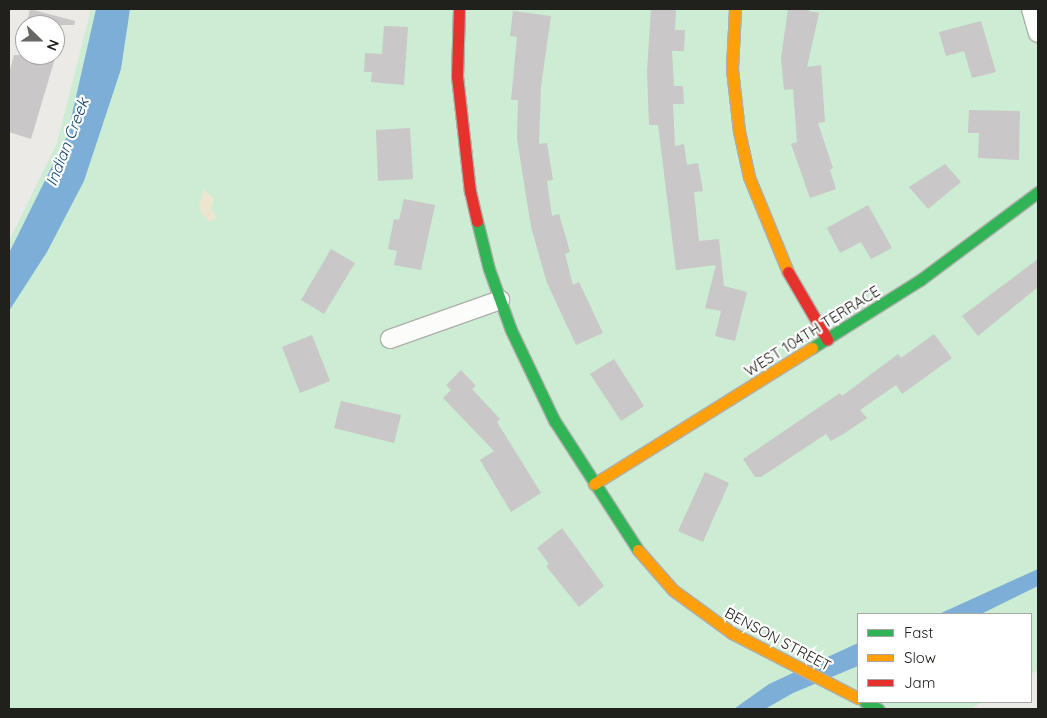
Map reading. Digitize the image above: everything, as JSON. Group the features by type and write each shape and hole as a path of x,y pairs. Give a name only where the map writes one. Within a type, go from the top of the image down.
{"street":[{"name":"BENSON STREET","path":"459,9 457,76 468,174 489,269 526,365 554,420 594,484 649,565 673,590 732,633 857,697"},
{"path":"735,9 732,70 739,131 749,177 764,220 789,275 828,339"},
{"path":"1031,9 1038,33"},
{"name":"WEST 104TH TERRACE","path":"594,484 828,339 928,274 1038,192"},
{"path":"390,339 500,300"},
{"path":"867,703 878,709"}],"green space":[{"path":"91,9 1038,9 1038,670 1032,673 1032,613 857,613 857,703 981,703 970,709 9,709 9,241 57,143"}],"sand":[{"path":"204,189 214,199 211,209 217,218 210,222 202,215 199,205"}],"water":[{"name":"Indian Creek","path":"96,9 130,9 121,69 84,181 47,252 9,311 9,253 67,136"},
{"path":"1038,569 1038,586 983,613 941,613"},
{"path":"857,643 857,666 793,693 765,709 734,709 769,684"}],"building":[{"path":"30,9 52,15 28,15"},
{"path":"651,9 676,9 675,30 685,30 684,51 672,51 674,86 683,86 684,104 673,104 675,146 684,144 687,165 698,163 703,191 694,192 699,241 719,239 724,286 747,292 735,341 715,336 721,311 705,308 716,265 676,270 658,125 649,125 647,71"},
{"path":"788,9 809,9 809,11 819,13 807,67 821,65 825,122 818,123 833,168 830,170 836,189 810,198 791,144 797,142 793,89 784,90 781,58"},
{"path":"513,11 551,16 541,86 539,144 547,143 553,180 547,181 552,216 559,214 570,252 565,254 573,285 579,282 603,333 576,345 547,283 531,227 517,139 518,100 511,100 517,37 510,36"},
{"path":"65,18 75,21 74,25 65,25"},
{"path":"981,21 996,72 972,78 964,51 946,56 939,32"},
{"path":"384,26 408,27 404,85 371,82 372,72 364,72 365,53 382,54"},
{"path":"14,55 15,65 53,65 31,139 9,132 9,74"},
{"path":"969,110 1020,111 1019,160 978,158 979,133 968,133"},
{"path":"410,128 413,179 378,181 376,130"},
{"path":"945,164 961,182 928,209 909,187"},
{"path":"404,199 435,205 421,270 394,265 397,251 388,249 394,219 399,220"},
{"path":"868,205 892,248 871,259 861,242 840,253 827,228"},
{"path":"331,249 355,263 324,314 301,300"},
{"path":"1038,259 1038,287 978,336 962,316"},
{"path":"934,334 952,358 902,394 896,385 860,410 867,418 845,433 831,441 826,434 761,477 755,477 743,459 840,393 842,396 898,354 901,358"},
{"path":"312,335 330,381 300,393 282,347"},
{"path":"614,359 644,406 621,421 590,374"},
{"path":"461,370 476,386 472,389 500,419 497,422 541,493 511,512 480,460 494,451 443,398 451,390 446,385"},
{"path":"341,401 401,415 394,443 334,428"},
{"path":"705,472 729,483 703,542 678,531"},
{"path":"562,528 604,586 579,607 546,566 549,564 537,548"}],"traffic: fast":[{"path":"812,348 920,280 1038,192"},
{"path":"477,221 489,269 511,330 554,420 638,550"},
{"path":"867,703 878,709"}],"traffic: slow":[{"path":"735,9 732,69 739,131 749,177 788,272"},
{"path":"594,484 812,348"},
{"path":"638,550 673,590 732,633 857,697"}],"traffic: jam":[{"path":"459,9 457,76 470,191 477,221"},
{"path":"788,272 827,339"}]}
